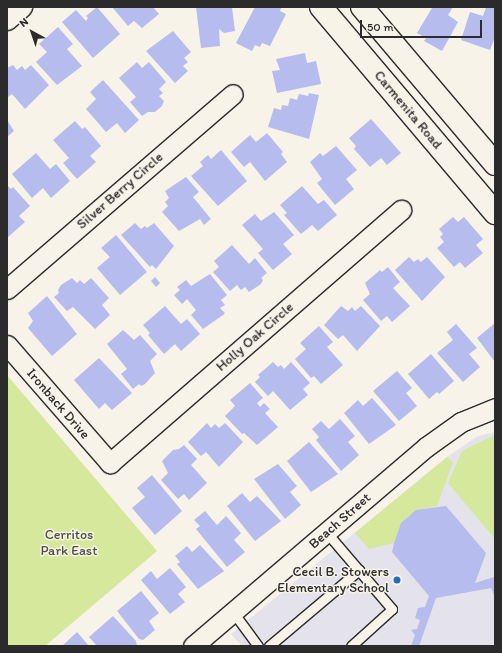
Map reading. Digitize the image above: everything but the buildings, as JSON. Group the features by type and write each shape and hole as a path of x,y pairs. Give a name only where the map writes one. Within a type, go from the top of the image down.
{"main road":[{"name":"Carmenita Road","path":"321,7 495,213"},
{"path":"362,7 495,164"}],"street":[{"path":"7,20 22,7"},
{"name":"Silver Berry Circle","path":"7,289 233,94"},
{"name":"Holly Oak Circle","path":"110,463 401,210"},
{"name":"Ironback Drive","path":"7,345 110,463"},
{"name":"Beach Street","path":"193,646 426,447 461,422 495,408"}],"lane":[{"path":"327,532 392,609 351,646"},
{"path":"270,646 359,570"},
{"path":"233,612 258,646"}],"shaded area":[{"name":"Cecil B. Stowers Elementary School","path":"495,432 495,646 242,646 231,634 447,457 478,436"}],"green space":[{"name":"Cerritos Park East","path":"7,375 157,551 45,646 7,646"},
{"path":"495,435 495,539 448,483 462,451"},
{"path":"447,457 453,462 437,506 416,510 401,523 394,543 369,549 355,533"}],"place":[{"name":"Cecil B. Stowers Elementary School","path":"397,580"}]}
